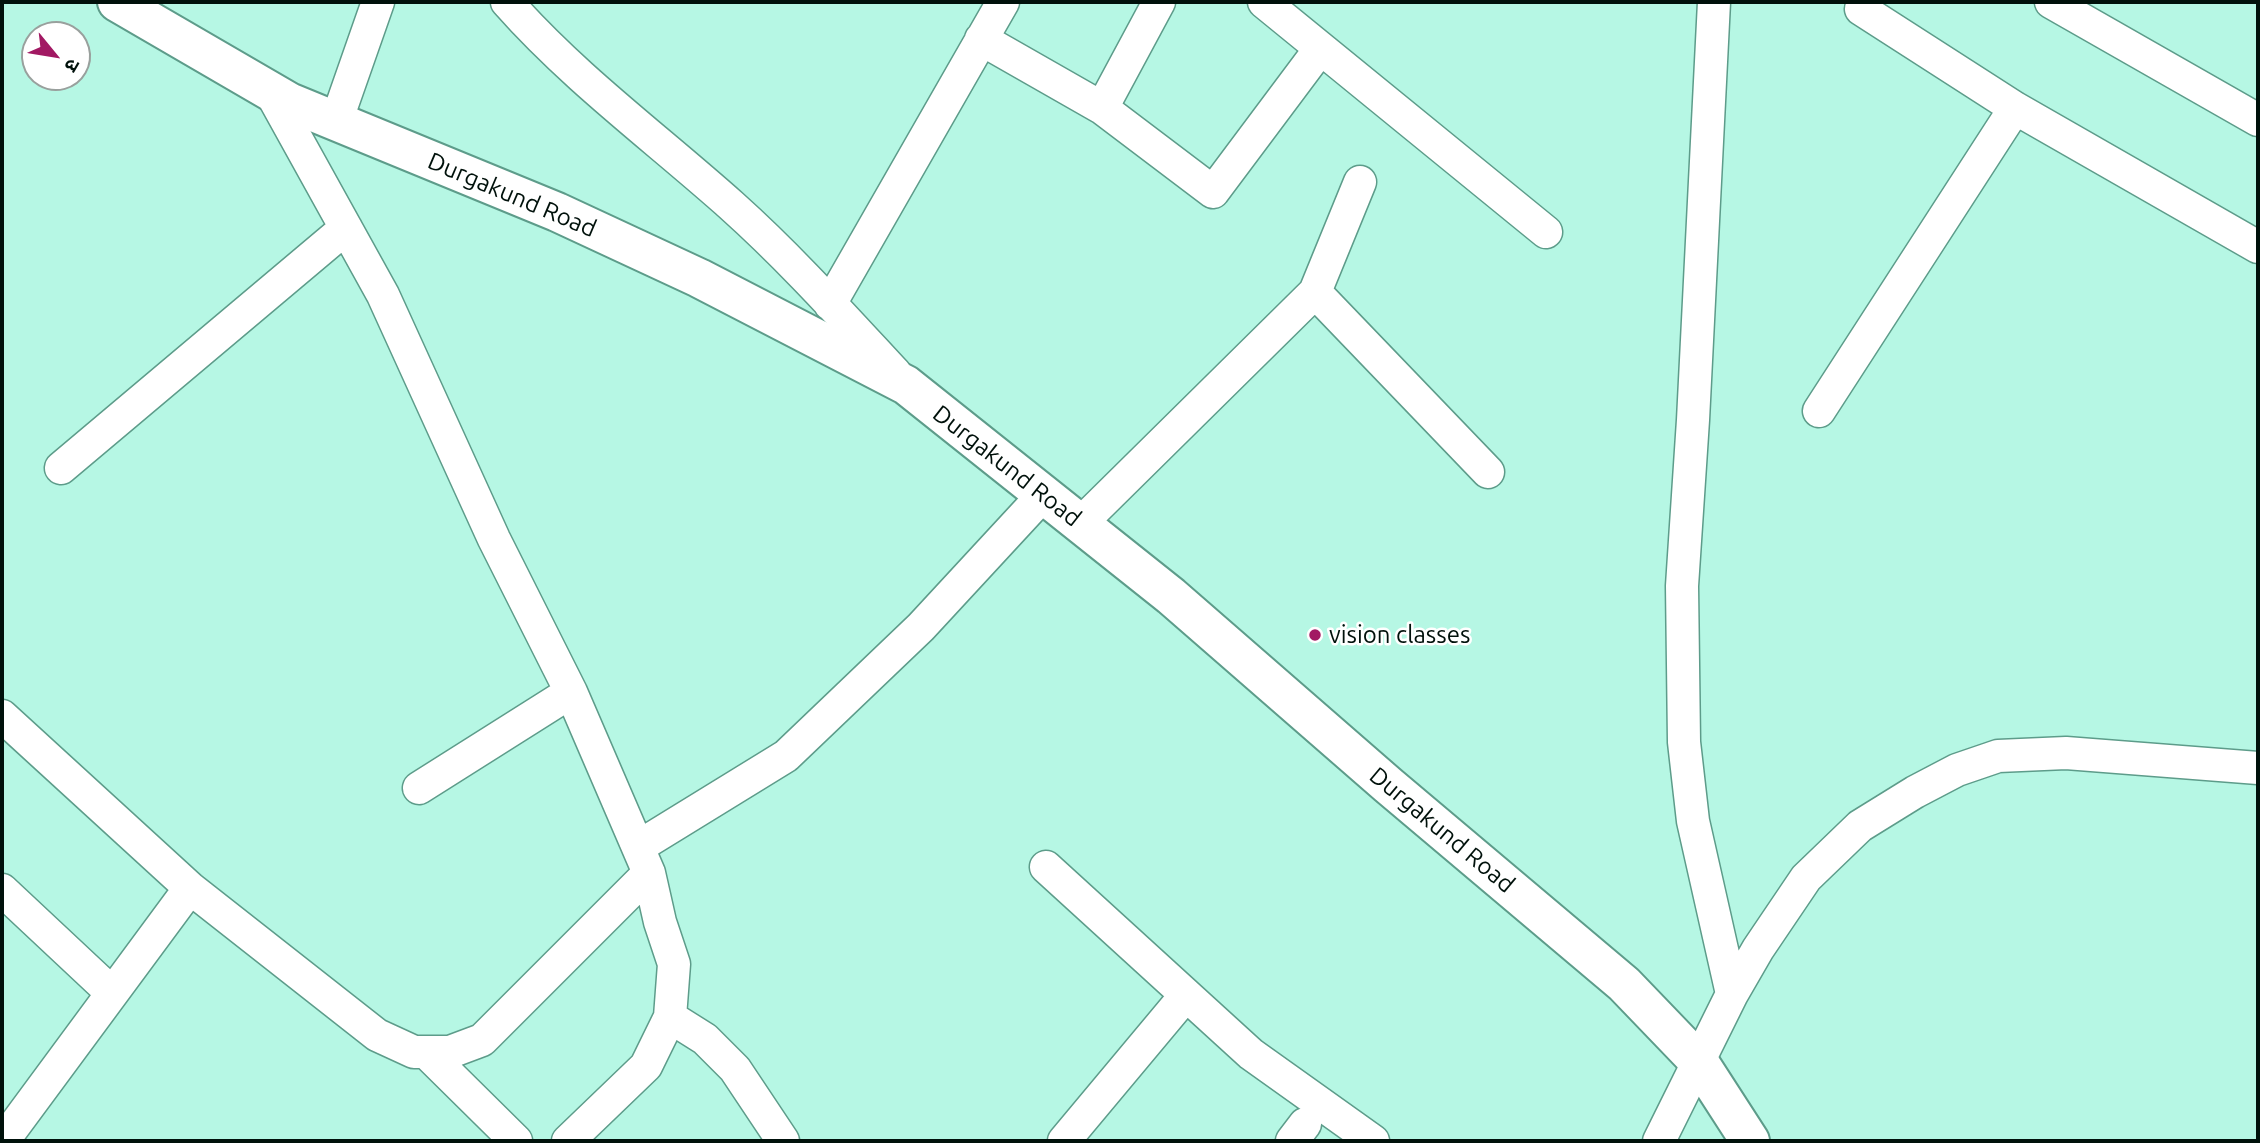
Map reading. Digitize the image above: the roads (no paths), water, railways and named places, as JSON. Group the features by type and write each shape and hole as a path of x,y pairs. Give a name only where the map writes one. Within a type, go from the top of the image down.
{"main road":[{"name":"Durgakund Road","path":"117,2 289,102 569,218 699,278 906,385 1171,596 1624,984 1699,1062 1750,1141"}],"street":[{"path":"336,122 377,2"},
{"path":"507,2 540,39 734,208 906,385"},
{"path":"830,304 1003,2"},
{"path":"1102,108 1159,2"},
{"path":"1264,2 1546,232"},
{"path":"1714,2 1682,586 1684,742 1693,821 1731,994"},
{"path":"1865,2 1861,9 2015,108 2258,247"},
{"path":"2050,2 2258,120"},
{"path":"981,39 1102,108 1213,191 1320,48"},
{"path":"270,91 383,295 494,539 570,692 644,860 674,964 670,1017 646,1066 568,1141"},
{"path":"1819,411 2015,108"},
{"path":"1080,524 1315,292 1360,182"},
{"path":"61,468 346,228"},
{"path":"1315,292 1488,472"},
{"path":"2,716 190,888 377,1035 414,1052 450,1052 482,1040 644,860 786,756 921,628 1044,494"},
{"path":"419,788 570,692"},
{"path":"1659,1141 1731,994 1758,949 1807,878 1860,826 1957,770 1998,756 2066,752 2258,768"},
{"path":"1046,867 1251,1054 1373,1141"},
{"path":"6,1137 190,888"},
{"path":"2,890 112,993"},
{"path":"1064,1141 1186,995"},
{"path":"670,1017 705,1039 735,1069 783,1141"},
{"path":"426,1052 516,1141"}],"place":[{"name":"vision classes","path":"1315,635"}]}
